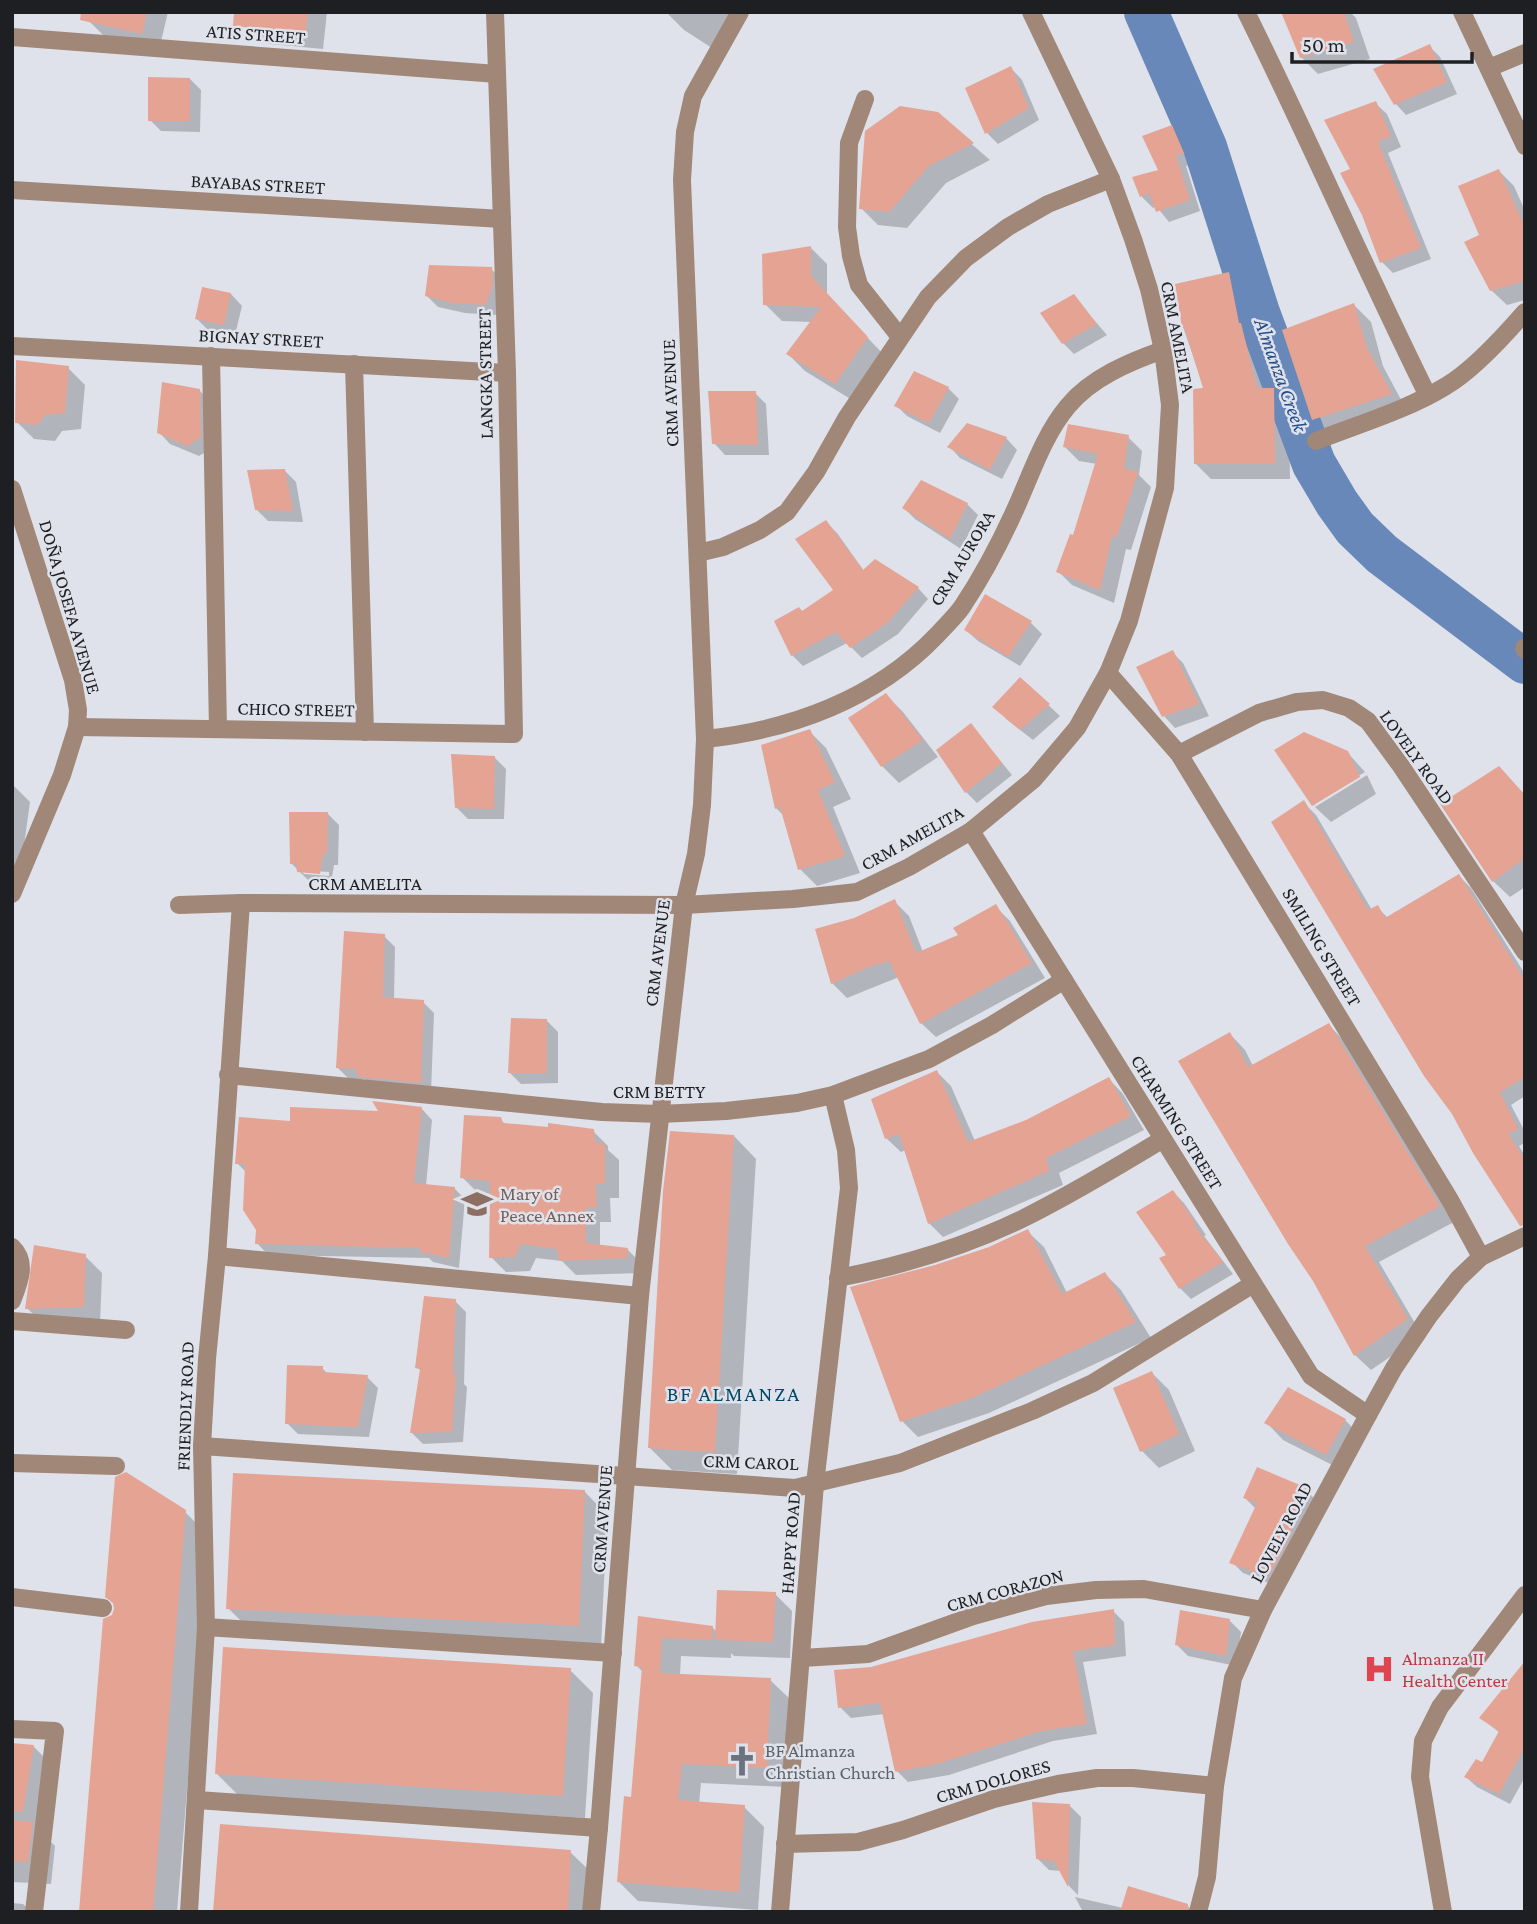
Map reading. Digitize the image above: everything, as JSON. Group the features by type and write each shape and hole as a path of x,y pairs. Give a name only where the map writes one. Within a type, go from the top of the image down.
{"street":[{"name":"LANGKA STREET","path":"495,12 507,373 514,734"},
{"name":"CRM AVENUE","path":"591,1912 640,1296 684,905 696,854 702,805 705,739 682,180 685,132 693,96 740,12"},
{"name":"CRM AMELITA","path":"179,905 684,905 793,899 857,892 909,867 971,831 1034,779 1077,728 1108,673 1129,621 1165,488 1170,405 1163,350 1149,289 1111,179 1031,12"},
{"path":"1246,12 1293,107 1375,290 1428,397"},
{"path":"1462,12 1525,146"},
{"name":"ATIS STREET","path":"12,37 497,74"},
{"path":"1489,68 1525,53"},
{"path":"865,99 849,144 847,227 851,256 859,285 900,337"},
{"path":"698,553 723,547 748,536 787,512 816,472 847,417 928,297 976,250 1008,227 1048,204 1111,179"},
{"name":"BAYABAS STREET","path":"12,190 502,219"},
{"path":"1316,441 1428,397 1449,385 1525,312"},
{"name":"BIGNAY STREET","path":"12,346 507,373"},
{"name":"CRM AURORA","path":"705,739 758,732 799,721 890,676 923,649 960,610 977,582 1015,511 1042,448 1068,405 1096,382 1132,361 1163,350"},
{"path":"211,356 218,729"},
{"path":"354,364 365,732"},
{"name":"DOÑA JOSEFA AVENUE","path":"12,489 73,680 78,710 77,727 61,775 12,894"},
{"name":"SMILING STREET","path":"1108,673 1179,754 1450,1200 1481,1257"},
{"name":"LOVELY ROAD","path":"1179,754 1259,713 1297,702 1323,700 1349,708 1368,721 1401,766 1525,953"},
{"name":"CHICO STREET","path":"77,727 514,734"},
{"name":"CHARMING STREET","path":"971,831 1311,1376 1368,1415"},
{"name":"FRIENDLY ROAD","path":"189,1912 205,1627 202,1446 241,903"},
{"name":"CRM BETTY","path":"228,1075 602,1112 659,1114 726,1111 797,1103 833,1095 929,1059 992,1025 1064,980"},
{"name":"HAPPY ROAD","path":"780,1912 815,1484 849,1188 846,1150 833,1095"},
{"path":"838,1278 887,1268 1020,1220 1163,1139"},
{"name":"LOVELY ROAD","path":"1198,1912 1207,1877 1215,1786 1233,1678 1263,1610 1368,1415 1429,1316 1458,1279 1481,1257 1525,1236"},
{"path":"12,1247 22,1267 12,1301"},
{"path":"217,1256 640,1296"},
{"name":"CRM CAROL","path":"202,1446 795,1488 900,1463 1032,1411 1093,1383 1253,1284"},
{"path":"12,1321 126,1330"},
{"path":"12,1463 116,1466"},
{"name":"CRM CORAZON","path":"802,1658 867,1654 973,1616 1046,1597 1096,1590 1144,1589 1263,1610"},
{"path":"1443,1912 1420,1777 1423,1741 1440,1706 1525,1595"},
{"path":"12,1597 103,1608"},
{"path":"205,1627 613,1653"},
{"path":"12,1729 55,1731 34,1912"},
{"name":"CRM DOLORES","path":"785,1844 858,1842 903,1830 994,1799 1097,1778 1144,1778 1215,1786"},
{"path":"197,1800 599,1828"}],"building":[{"path":"81,12 147,12 142,34 80,20"},
{"path":"234,12 308,12 306,33 233,26"},
{"path":"1281,12 1344,12 1354,42 1300,58"},
{"path":"1430,44 1447,82 1394,105 1373,69"},
{"path":"1011,66 1029,108 985,134 965,88"},
{"path":"148,77 190,78 190,121 148,121"},
{"path":"1376,101 1391,136 1378,142 1421,248 1380,263 1362,215 1340,173 1350,169 1324,120"},
{"path":"900,106 938,112 974,143 929,166 889,212 859,209 865,131"},
{"path":"1172,125 1184,153 1176,155 1190,200 1156,212 1149,193 1140,197 1132,177 1158,170 1142,136"},
{"path":"1499,169 1525,227 1525,281 1490,291 1464,242 1479,235 1458,186"},
{"path":"811,246 811,276 868,337 835,384 786,354 821,307 763,305 762,254"},
{"path":"429,265 492,267 493,284 486,305 453,303 425,296"},
{"path":"1229,272 1239,323 1257,388 1274,388 1275,464 1194,464 1193,389 1203,388 1184,327 1182,328 1175,284"},
{"path":"202,287 231,293 224,325 195,319"},
{"path":"1074,294 1097,324 1062,344 1040,313"},
{"path":"1354,303 1367,348 1392,394 1312,420 1282,330"},
{"path":"16,360 69,366 65,413 45,415 38,425 15,423"},
{"path":"914,371 949,387 929,423 894,406"},
{"path":"162,382 200,389 201,437 187,446 157,433"},
{"path":"708,391 756,391 758,445 712,444"},
{"path":"967,423 1007,437 990,470 947,447"},
{"path":"1068,424 1129,435 1124,468 1138,472 1117,537 1112,536 1100,590 1056,572 1070,534 1073,535 1098,454 1063,447"},
{"path":"285,469 293,511 255,510 247,470"},
{"path":"921,480 968,503 950,539 902,508"},
{"path":"826,520 863,570 875,559 919,587 887,623 850,648 836,632 791,656 774,621 799,607 802,611 833,590 795,539"},
{"path":"985,594 1032,621 1008,657 964,630"},
{"path":"1173,650 1199,704 1162,717 1136,667"},
{"path":"1020,677 1050,704 1020,730 992,707"},
{"path":"886,693 923,740 881,767 848,718"},
{"path":"971,723 1002,763 965,793 936,750"},
{"path":"810,729 835,782 818,790 845,856 798,870 780,807 775,809 761,745"},
{"path":"1304,732 1348,751 1360,777 1312,806 1274,750"},
{"path":"451,754 495,756 494,809 455,808"},
{"path":"1499,766 1525,795 1525,858 1492,882 1440,804"},
{"path":"1304,800 1368,910 1378,905 1385,918 1459,874 1525,981 1525,1077 1500,1092 1518,1129 1508,1134 1525,1160 1525,1225 1520,1226 1473,1153 1452,1114 1424,1076 1271,822"},
{"path":"289,812 328,812 327,854 323,854 320,874 297,872 296,864 290,864"},
{"path":"895,899 916,953 958,935 953,928 996,904 1032,963 920,1024 889,961 831,984 815,929 854,918"},
{"path":"344,931 385,934 383,997 424,1000 421,1083 359,1077 355,1069 336,1068"},
{"path":"511,1018 547,1019 547,1073 508,1073"},
{"path":"1329,1023 1440,1206 1365,1246 1408,1319 1354,1356 1313,1281 1178,1061 1230,1032 1248,1067"},
{"path":"937,1070 968,1142 1026,1120 1109,1077 1131,1116 1046,1158 1049,1171 928,1224 899,1134 885,1139 871,1099"},
{"path":"372,1101 422,1107 414,1183 455,1187 449,1258 420,1252 420,1248 255,1244 256,1230 243,1210 245,1164 235,1164 239,1117 290,1121 290,1107 378,1111"},
{"path":"464,1115 501,1117 503,1123 548,1127 548,1123 594,1129 595,1142 605,1144 605,1184 596,1184 597,1208 586,1208 586,1243 628,1248 627,1258 559,1261 557,1249 521,1244 515,1257 489,1258 490,1181 460,1178"},
{"path":"670,1131 734,1135 715,1452 648,1448 663,1191"},
{"path":"1173,1190 1196,1224 1194,1225 1223,1262 1179,1289 1159,1258 1166,1255 1136,1212"},
{"path":"1028,1229 1062,1294 1105,1272 1136,1322 972,1398 900,1422 850,1287 935,1265 989,1247"},
{"path":"34,1245 86,1254 84,1307 25,1309"},
{"path":"424,1296 456,1299 453,1374 456,1374 452,1432 410,1433 420,1369 415,1368"},
{"path":"287,1365 323,1366 323,1372 368,1375 358,1427 285,1424"},
{"path":"1152,1371 1179,1434 1140,1452 1113,1388"},
{"path":"1288,1387 1346,1419 1326,1455 1264,1423"},
{"path":"1257,1467 1307,1488 1288,1540 1268,1577 1229,1563 1257,1503 1243,1498"},
{"path":"126,1472 186,1510 153,1912 79,1912 103,1619 112,1615 114,1609 113,1603 105,1597 115,1477"},
{"path":"233,1473 585,1490 579,1626 226,1609"},
{"path":"717,1590 776,1592 773,1642 715,1640"},
{"path":"1114,1609 1115,1645 1073,1651 1087,1724 1041,1731 937,1764 895,1772 880,1703 838,1708 834,1670 871,1667 1032,1622"},
{"path":"1180,1610 1230,1619 1226,1656 1175,1645"},
{"path":"638,1616 713,1626 712,1640 662,1638 660,1673 771,1678 767,1768 682,1764 678,1800 745,1805 739,1892 617,1882 624,1796 631,1797 642,1667 634,1666"},
{"path":"223,1647 571,1668 563,1796 215,1774"},
{"path":"1525,1661 1525,1747 1499,1794 1464,1777 1476,1759 1482,1762 1499,1731 1479,1718"},
{"path":"12,1743 34,1745 23,1812 12,1811"},
{"path":"1032,1802 1070,1804 1068,1887 1054,1861 1036,1859"},
{"path":"12,1820 33,1822 28,1862 12,1861"},
{"path":"220,1824 571,1850 568,1912 213,1912"},
{"path":"1128,1886 1188,1904 1187,1912 1120,1912"}],"waterway":[{"name":"Almanza Creek","path":"1146,12 1205,147 1258,313 1314,464 1355,528 1382,554 1525,662"}],"place":[{"name":"Mary of Peace Annex","path":"477,1204"},
{"name":"Almanza II Health Center","path":"1379,1669"},
{"name":"BF Almanza Christian Church","path":"742,1761"}],"district":[{"name":"BF ALMANZA","path":"734,1394"}]}
